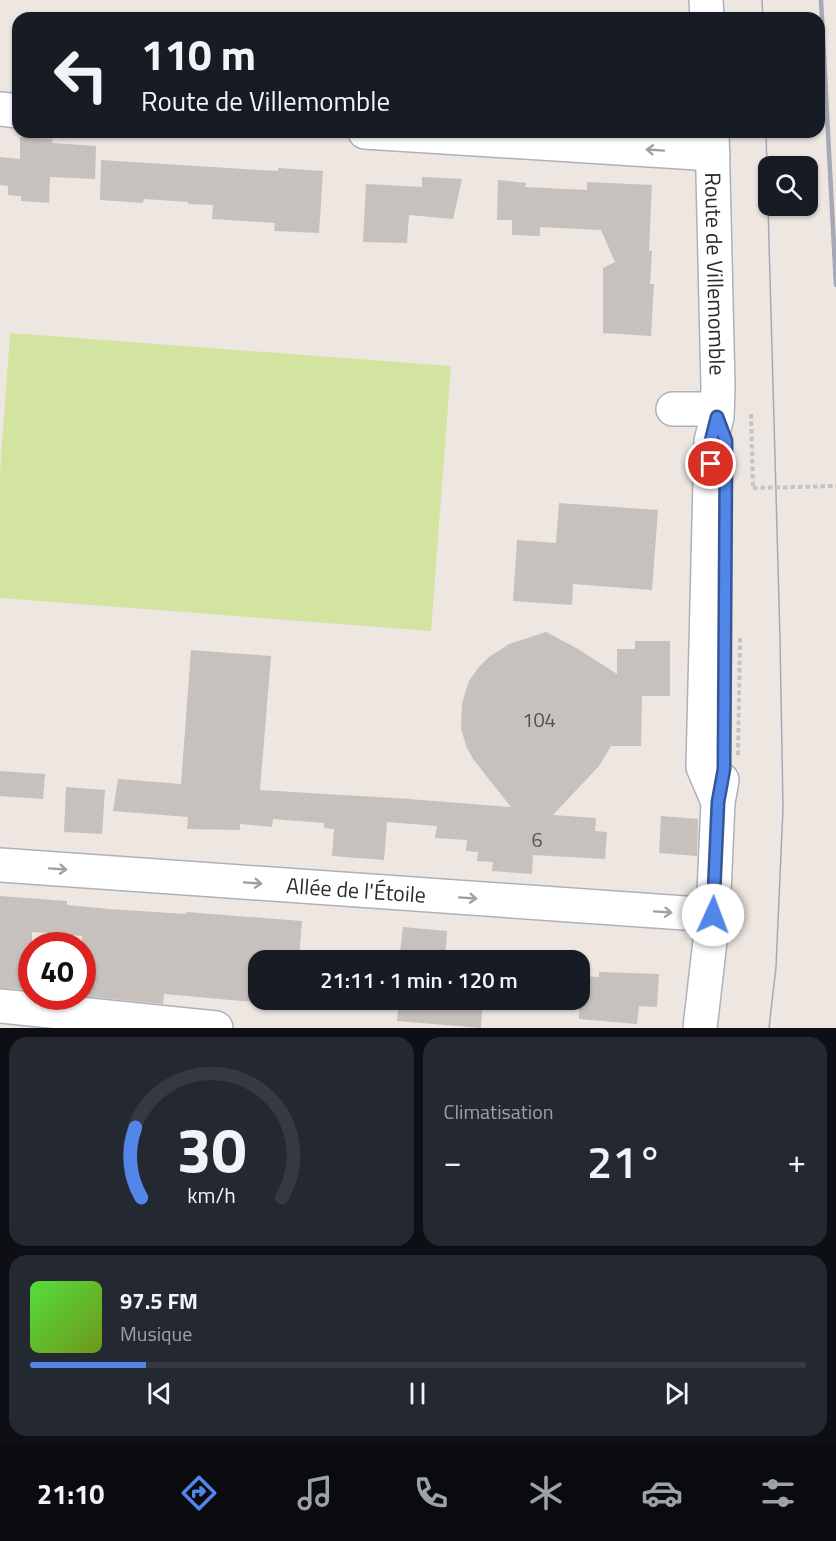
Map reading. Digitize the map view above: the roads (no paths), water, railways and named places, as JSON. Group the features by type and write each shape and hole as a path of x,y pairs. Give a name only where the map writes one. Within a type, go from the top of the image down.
{"street":[{"path":"554,138 712,143"},
{"name":"Route de Villemomble","path":"700,1028 713,915 718,802 703,767 711,441 717,413 712,143"},
{"path":"673,409 717,413"},
{"name":"Allée de l'Étoile","path":"0,865 713,915"},
{"path":"0,1006 216,1028"}],"tram line":[{"path":"762,0 763,12"},
{"path":"766,138 783,808 776,967 769,1028"}],"railway":[{"path":"821,0 822,12"},
{"path":"825,76 836,285"}]}
